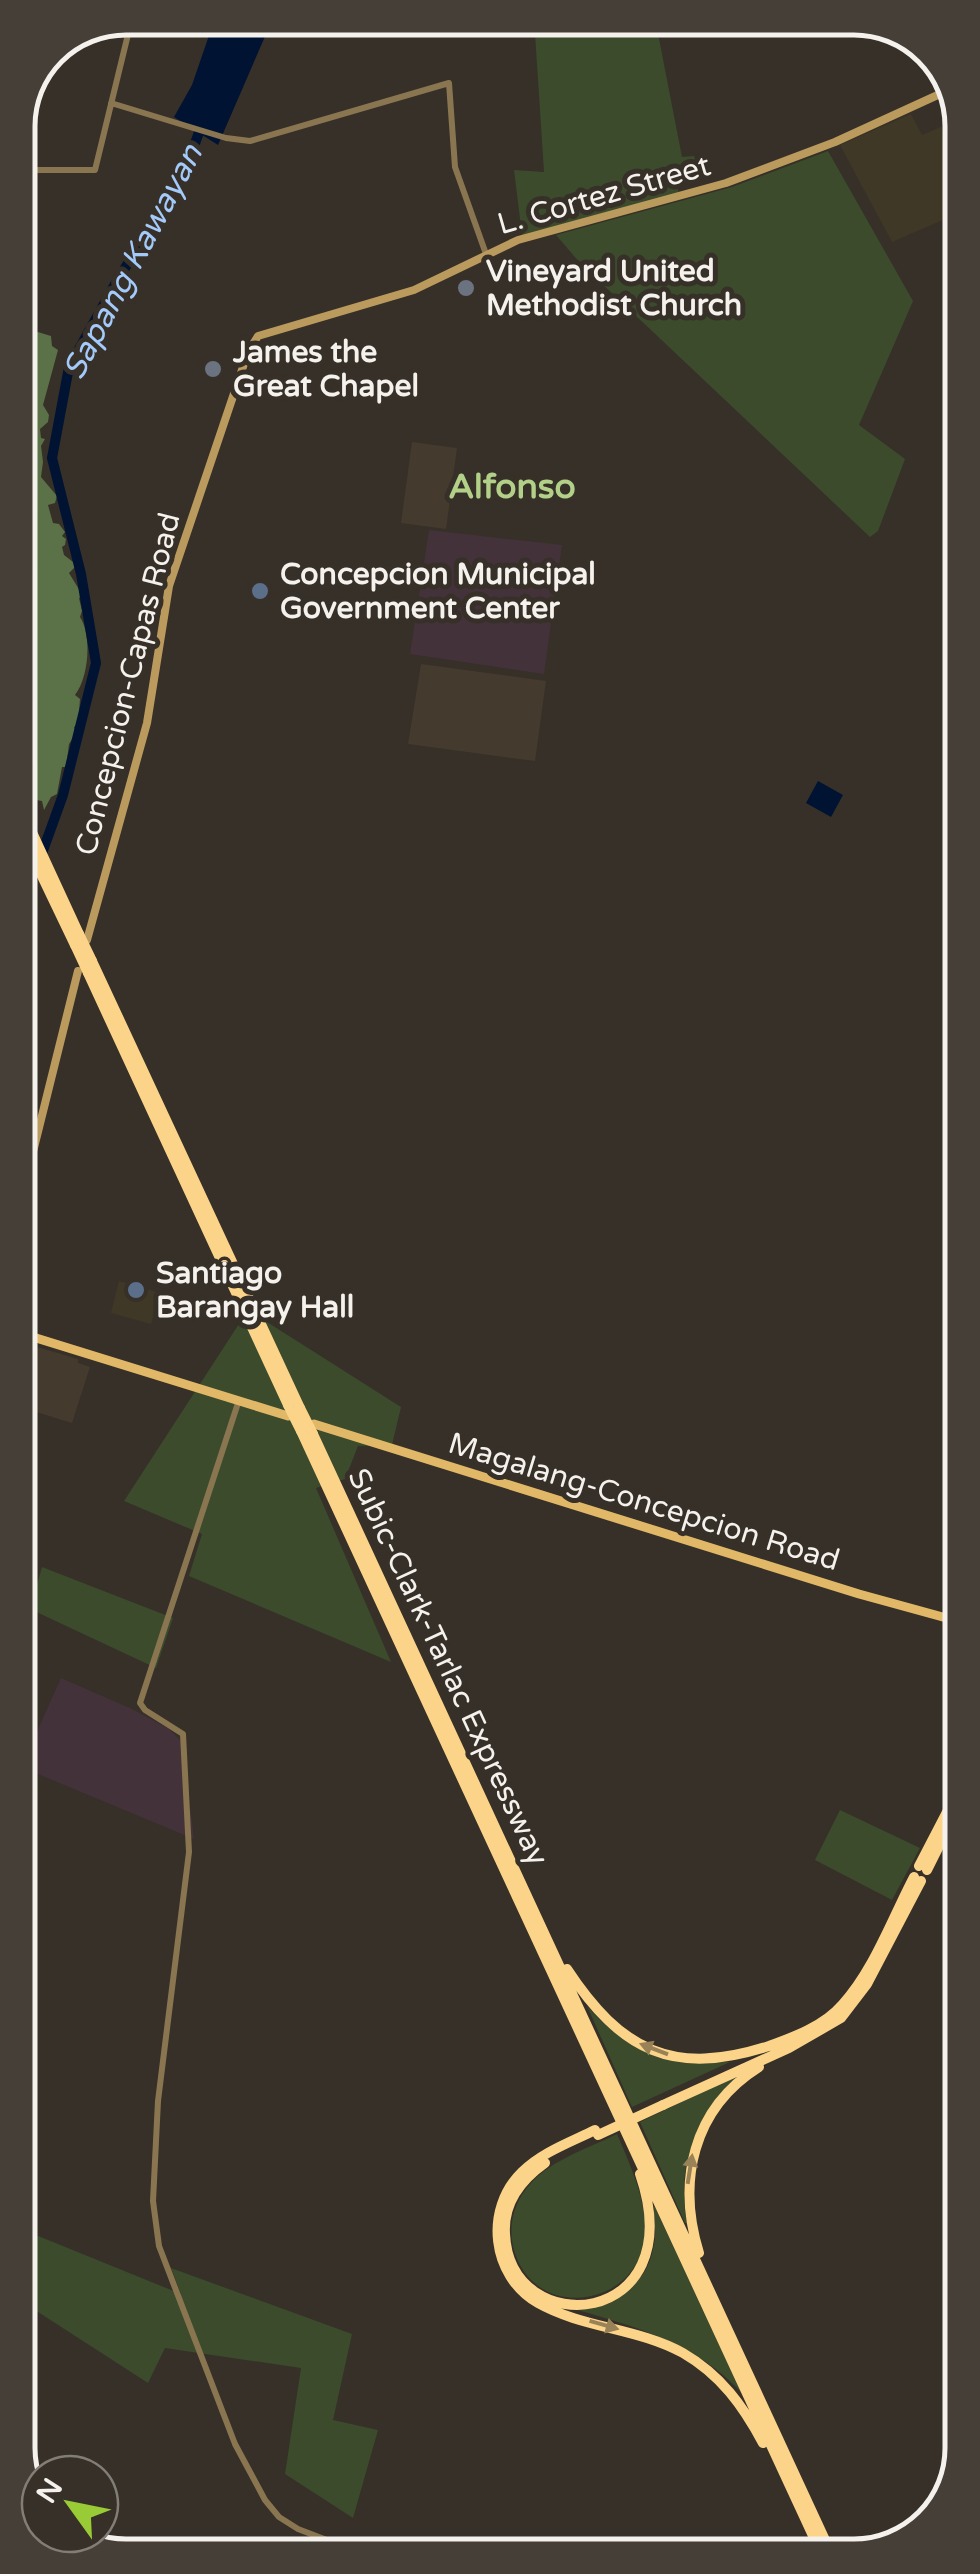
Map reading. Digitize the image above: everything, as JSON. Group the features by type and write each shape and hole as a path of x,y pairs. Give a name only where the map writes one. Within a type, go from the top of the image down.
{"highway":[{"name":"Subic-Clark-Tarlac Expressway","path":"35,842 62,909"},
{"name":"Subic-Clark-Tarlac Expressway","path":"35,858 92,960 292,1410"},
{"name":"Subic-Clark-Tarlac Expressway","path":"80,940 83,972 292,1410 310,1430 825,2539"},
{"name":"Subic-Clark-Tarlac Expressway","path":"310,1430 814,2539"},
{"path":"920,1874 945,1821"},
{"path":"714,2298 690,2216 688,2181 694,2148 707,2120 730,2090 753,2070 845,2003 945,1831"},
{"path":"547,1939 604,2020 654,2051 684,2059 710,2060 786,2045"},
{"path":"784,2474 741,2404 723,2383 698,2363 651,2339 541,2304 510,2276 502,2262 497,2230 503,2198 512,2182 541,2158 786,2045"},
{"path":"596,2132 535,2170 518,2187 507,2210 507,2250 520,2277 542,2296 566,2305 599,2302 616,2294 632,2282 650,2248 650,2209 628,2135"}],"main road":[{"name":"L. Cortez Street","path":"264,332 432,283 518,240 726,183 835,142 939,94"},
{"name":"Concepcion-Capas Road","path":"80,940 147,723 169,586 248,352 264,332"},
{"path":"35,1152 83,972"},
{"path":"35,1338 239,1400 292,1410"},
{"name":"Magalang-Concepcion Road","path":"310,1430 945,1618"}],"street":[{"path":"35,170 95,170 128,35"},
{"path":"111,102 226,138 250,141 449,83 454,166 486,254"},
{"path":"239,1400 140,1703 184,1734 188,1810 187,1867 158,2102 153,2212 165,2271 235,2444 258,2490 287,2523 319,2539"}],"shaded area":[{"path":"911,114 922,135 945,125 945,219 892,242 840,145"},
{"path":"412,442 457,448 446,529 401,523"},
{"path":"429,530 562,545 544,674 410,654"},
{"path":"421,664 546,681 535,761 408,744"},
{"path":"119,1281 160,1293 151,1324 111,1313"},
{"path":"35,1346 78,1359 78,1363 90,1367 72,1423 35,1412"},
{"path":"61,1678 169,1729 182,1742 194,1839 35,1773 35,1736"}],"green space":[{"path":"535,35 658,35 682,157 694,156 698,167 674,176 679,193 522,235 514,170 544,172"},
{"path":"828,151 913,301 859,425 905,459 878,531 870,537 580,263 556,235 732,187"},
{"path":"35,331 51,336 52,346 58,350 43,405 49,415 40,429 41,438 45,439 41,446 41,477 57,496 55,503 48,505 53,523 65,532 64,555 77,565 69,573 83,596 79,598 80,617 87,645 86,667 75,695 80,699 78,724 69,744 66,767 62,767 57,794 44,810 42,801 36,800"},
{"path":"248,1310 401,1407 392,1445 358,1446 345,1479 316,1488 391,1662 189,1576 202,1534 124,1501"},
{"path":"42,1567 173,1618 156,1668 35,1611 35,1592"},
{"path":"840,1810 920,1848 892,1900 815,1860"},
{"path":"587,2006 618,2035 655,2055 689,2063 730,2062 632,2107"},
{"path":"736,2076 701,2128 687,2160 685,2223 640,2122"},
{"path":"617,2134 641,2198 645,2221 642,2250 630,2272 612,2288 589,2296 565,2297 543,2289 524,2272 513,2246 511,2229 517,2204 531,2183 550,2167"},
{"path":"654,2205 741,2392 685,2349 642,2330 574,2309 615,2298 644,2272 654,2244"},
{"path":"35,2235 181,2294 171,2268 352,2334 333,2420 378,2430 353,2518 285,2474 301,2368 165,2348 148,2383 35,2310"}],"water":[{"path":"209,35 266,35 218,145 174,117 192,85"},
{"path":"818,781 843,795 831,817 806,803"}],"waterway":[{"name":"Sapang Kawayan","path":"35,873 63,795 96,663 81,574 52,458 69,367 118,279 183,177 203,121"}],"place":[{"name":"Vineyard United Methodist Church","path":"466,288"},
{"name":"James the Great Chapel","path":"213,369"},
{"name":"Concepcion Municipal Government Center","path":"260,591"},
{"name":"Santiago Barangay Hall","path":"136,1290"}],"district":[{"name":"Alfonso","path":"512,487"}]}
